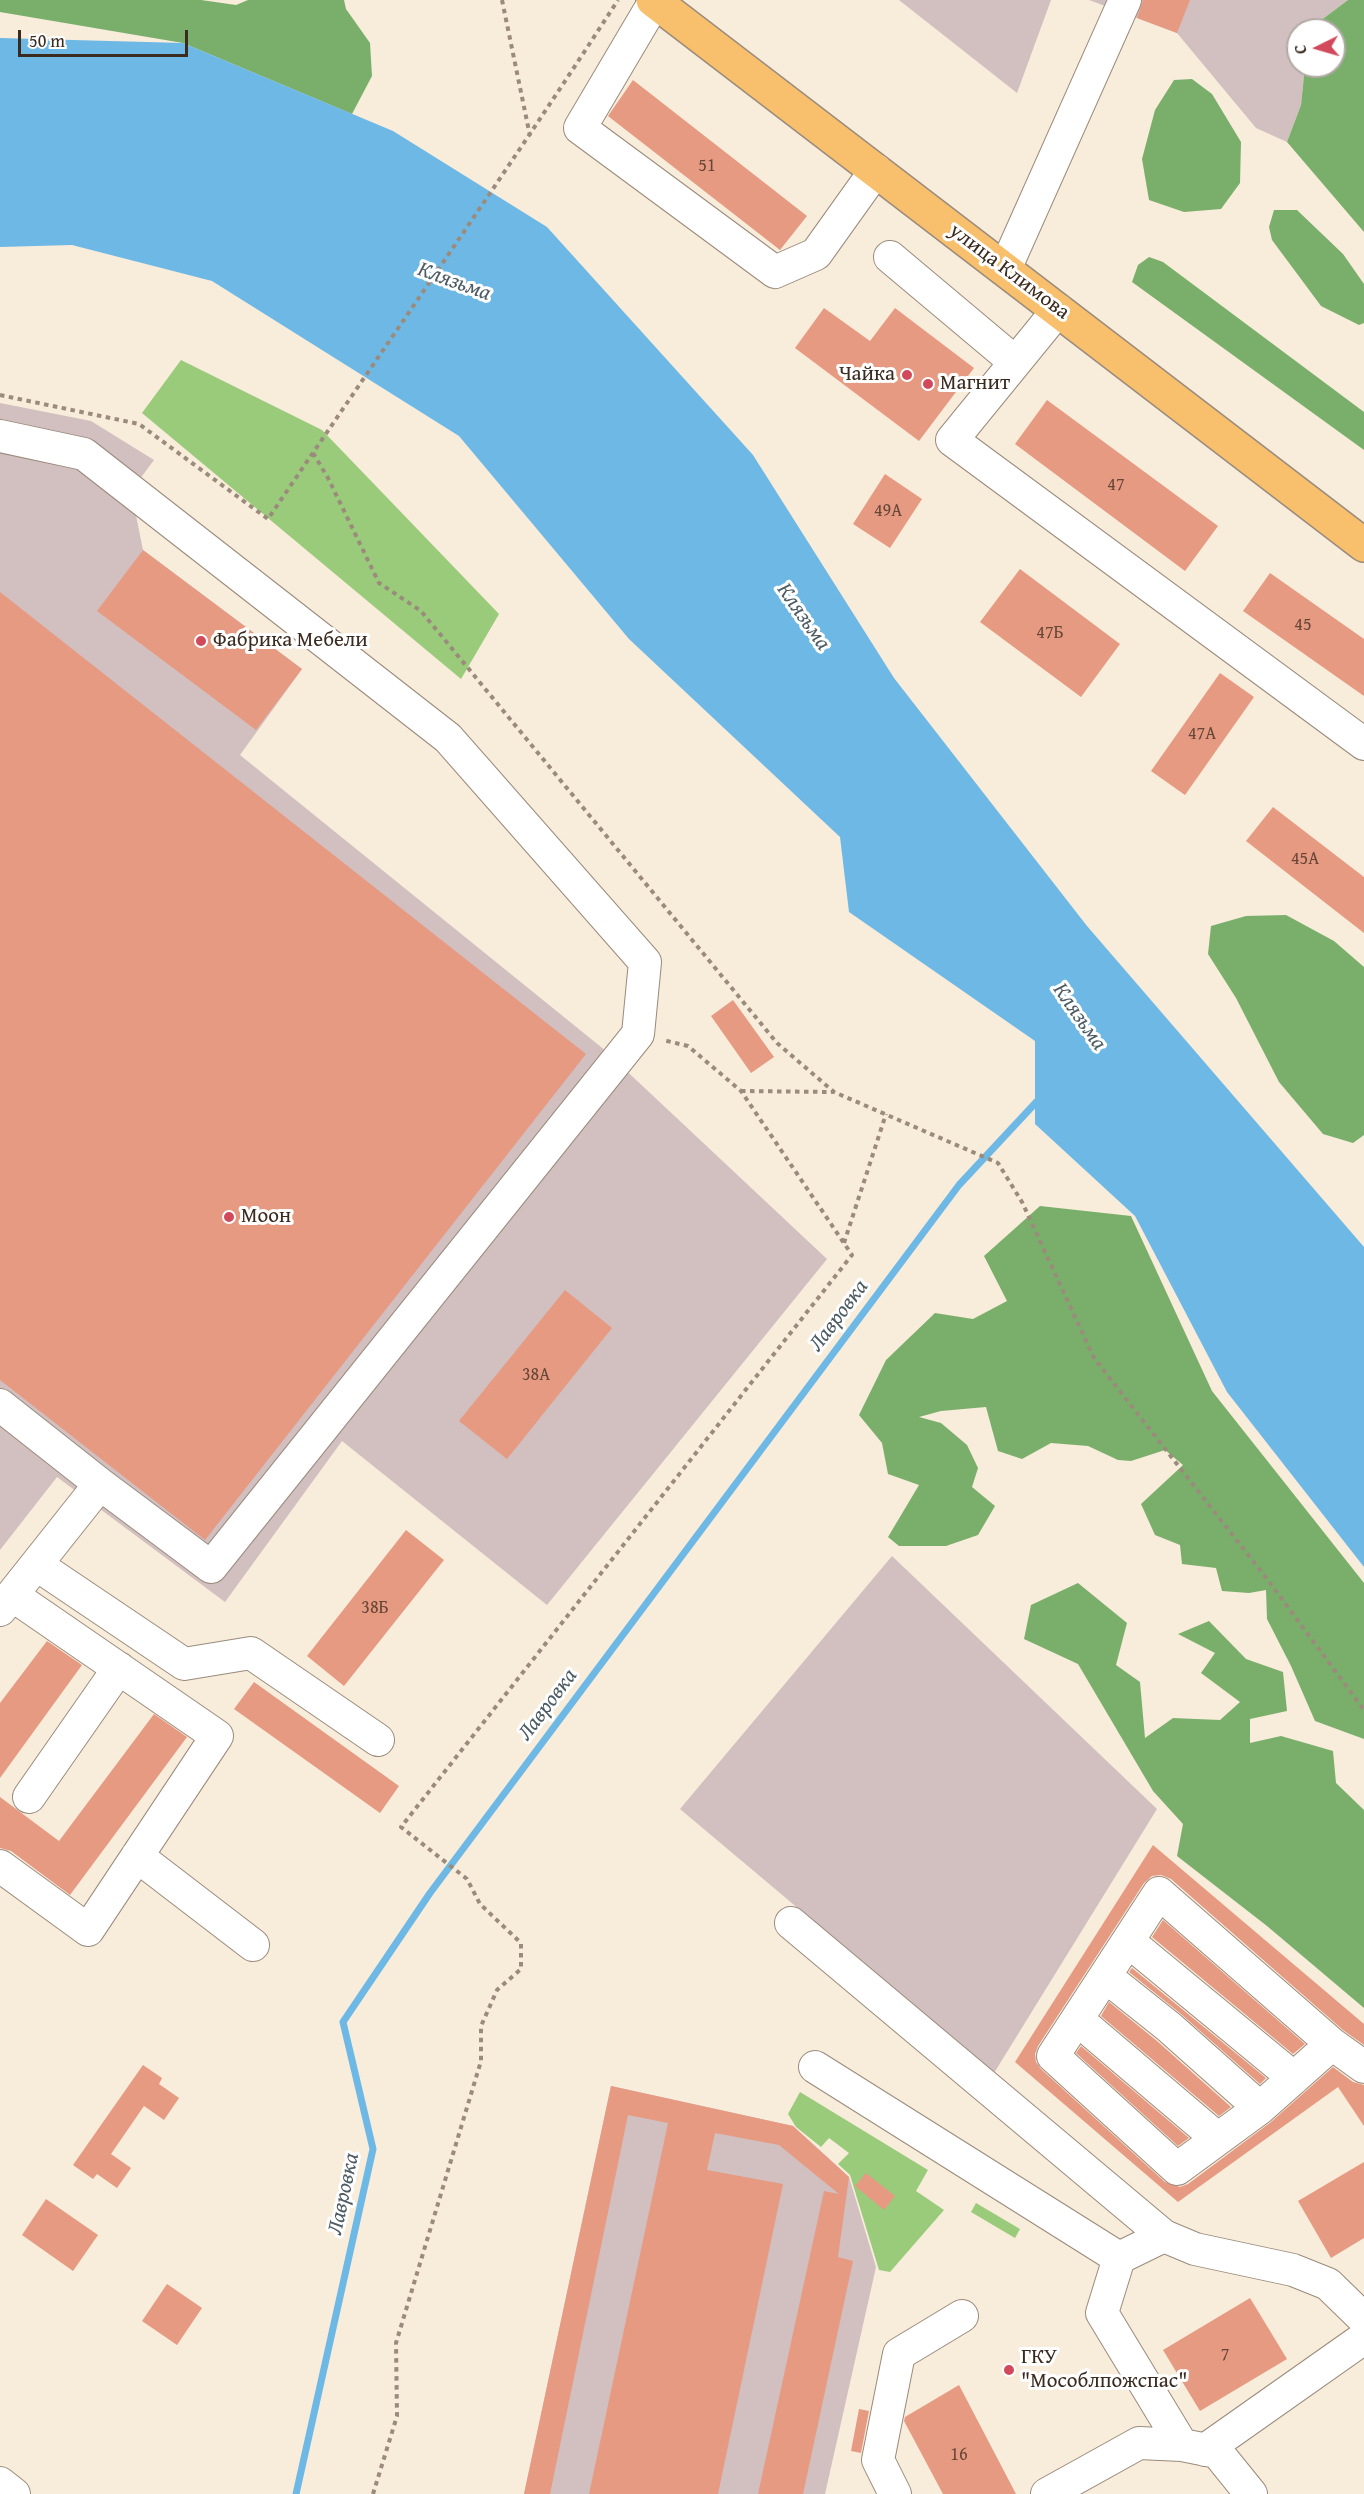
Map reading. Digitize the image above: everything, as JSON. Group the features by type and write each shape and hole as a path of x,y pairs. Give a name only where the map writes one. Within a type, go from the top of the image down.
{"main road":[{"name":"улица Климова","path":"654,1 1364,545"}],"street":[{"path":"1005,269 1125,0"},
{"path":"654,1 580,128 775,272 816,254 876,170"},
{"path":"890,257 1015,362"},
{"path":"1058,310 952,440 1364,744"},
{"path":"0,436 84,454 448,738 645,962 638,1034 211,1567 0,1405"},
{"path":"0,1866 88,1930 217,1736 118,1668 6,1602 100,1484"},
{"path":"37,1565 184,1664 250,1653 378,1740"},
{"path":"29,1797 118,1668"},
{"path":"137,1856 253,1945"},
{"path":"1332,2044 1260,2108 1177,2169 1053,2056 1159,1893 1332,2044 1364,2067"},
{"path":"791,1923 1164,2236 1195,2249 1293,2270 1328,2284 1364,2319"},
{"path":"1128,1941 1294,2078"},
{"path":"1105,1976 1169,2027 1260,2108"},
{"path":"1078,2020 1218,2139"},
{"path":"815,2067 1119,2258"},
{"path":"1164,2236 1119,2258 1101,2313 1194,2447"},
{"path":"895,2494 878,2460 899,2354 962,2316"},
{"path":"1194,2447 1364,2338"},
{"path":"882,2435 914,2494"},
{"path":"1047,2494 1139,2443 1194,2447 1217,2452 1251,2494"},
{"path":"0,2483 14,2494"}],"path":[{"path":"502,0 530,136"},
{"path":"0,395 139,424 268,519 333,420 513,163 618,0"},
{"path":"313,453 328,478 379,583 421,611 777,1043 834,1092 998,1163 1022,1202 1094,1358 1267,1580 1364,1710"},
{"path":"373,2494 397,2416 396,2343 481,2061 481,2026 497,1990 521,1969 521,1943 480,1904 467,1879 401,1827 852,1255 741,1091 688,1046 638,1034"},
{"path":"741,1091 834,1092"},
{"path":"844,1244 886,1114"}],"shaded area":[{"path":"899,0 1051,0 1017,93"},
{"path":"1089,0 1348,0 1324,18 1286,18 1286,78 1304,78 1301,105 1287,142 1256,128 1177,33"},
{"path":"0,403 91,421 154,460 131,491 143,550 302,669 240,755 601,1047 827,1259 547,1605 342,1441 225,1602 57,1477 0,1550"},
{"path":"892,1556 1157,1809 994,2073 680,1809"},
{"path":"611,2086 793,2126 849,2177 876,2267 825,2494 524,2494"}],"green space":[{"path":"0,0 201,0 236,5 248,0 344,0 346,9 370,43 372,76 352,114 183,43 0,12"},
{"path":"1348,0 1364,0 1364,232 1287,142 1301,105 1304,78 1346,78 1346,18 1324,18"},
{"path":"1192,79 1212,94 1241,142 1240,183 1221,209 1184,212 1149,200 1142,159 1155,110 1174,80"},
{"path":"1274,210 1297,210 1343,254 1364,284 1364,323 1359,325 1321,306 1272,240 1269,227"},
{"path":"1149,257 1163,262 1364,412 1364,450 1132,282 1138,265"},
{"path":"181,360 322,430 499,614 461,679 142,413"},
{"path":"1286,915 1334,941 1364,967 1364,1135 1353,1143 1323,1134 1279,1082 1236,998 1208,954 1211,926 1246,916"},
{"path":"1040,1206 1131,1216 1212,1391 1364,1583 1364,1739 1315,1721 1267,1619 1266,1590 1249,1593 1222,1591 1216,1568 1182,1564 1180,1545 1155,1535 1141,1504 1183,1465 1165,1450 1131,1461 1118,1460 1088,1446 1051,1443 1022,1459 998,1451 986,1407 941,1411 919,1417 941,1423 967,1445 978,1468 972,1487 995,1506 978,1535 946,1546 899,1546 888,1537 919,1485 888,1474 882,1443 859,1415 886,1360 935,1313 973,1319 1007,1301 984,1256"},
{"path":"1078,1583 1127,1623 1116,1665 1140,1682 1145,1738 1173,1718 1220,1720 1240,1702 1201,1673 1215,1653 1178,1634 1209,1621 1246,1659 1283,1672 1287,1711 1250,1719 1250,1743 1281,1736 1333,1751 1336,1783 1364,1810 1364,2008 1267,1926 1177,1856 1183,1824 1153,1791 1078,1664 1024,1639 1031,1605"},
{"path":"800,2092 928,2170 916,2191 944,2210 890,2272 879,2270 850,2175 838,2164 849,2153 829,2138 821,2147 796,2127 788,2114"},
{"path":"976,2203 1020,2229 1015,2238 971,2212"}],"water":[{"name":"Клязьма","path":"0,38 183,43 393,131 547,227 753,455 894,678 1087,926 1364,1247 1364,1567 1227,1392 1135,1216 1035,1124 1035,1041 849,912 840,837 629,639 459,436 212,281 72,245 0,247"}],"building":[{"path":"1143,0 1190,0 1177,33 1137,18"},
{"path":"633,80 807,216 780,250 608,116"},
{"name":"Чайка","path":"824,308 870,341 895,308 974,368 919,441 795,348"},
{"path":"1047,400 1218,526 1185,571 1015,444"},
{"path":"885,474 922,499 890,548 853,524"},
{"name":"Фабрика Мебели","path":"143,550 302,669 256,730 97,611"},
{"path":"1020,569 1120,644 1081,697 980,622"},
{"path":"1270,573 1364,639 1364,696 1243,611"},
{"name":"Моон","path":"0,592 586,1054 205,1540 0,1380"},
{"path":"1220,673 1254,697 1185,795 1151,771"},
{"path":"1273,807 1364,877 1364,933 1246,841"},
{"path":"733,1000 774,1057 751,1073 711,1016"},
{"path":"565,1290 612,1328 507,1459 459,1421"},
{"path":"406,1530 444,1560 344,1686 307,1656"},
{"path":"47,1641 82,1665 0,1778 0,1703"},
{"path":"254,1682 399,1786 380,1813 234,1709"},
{"path":"154,1714 187,1737 70,1895 11,1851 0,1848 0,1797 59,1841"},
{"path":"1153,1845 1364,2024 1364,2045 1343,2030 1171,1879 1161,1875 1152,1876 1144,1883 1038,2046 1035,2054 1036,2062 1041,2069 1165,2182 1180,2187 1188,2184 1271,2122 1333,2067 1353,2082 1364,2085 1364,2126 1338,2087 1178,2202 1015,2062"},
{"path":"1163,1920 1305,2044 1293,2054 1152,1937"},
{"path":"1132,1968 1266,2078 1260,2084 1181,2014 1129,1972"},
{"path":"1109,2002 1231,2107 1219,2116 1101,2016"},
{"path":"1081,2046 1189,2138 1178,2146 1076,2053"},
{"path":"143,2065 162,2078 159,2084 179,2098 164,2120 144,2106 111,2154 131,2168 117,2188 97,2174 93,2179 73,2165"},
{"path":"611,2086 793,2126 849,2177 838,2257 853,2261 803,2494 758,2494 824,2191 839,2194 779,2145 715,2133 707,2170 783,2184 718,2494 589,2494 668,2123 628,2115 550,2494 524,2494"},
{"path":"1364,2162 1364,2238 1331,2258 1298,2201"},
{"path":"866,2173 895,2196 884,2210 855,2186"},
{"path":"46,2199 98,2235 73,2271 22,2235"},
{"path":"167,2284 202,2308 177,2345 142,2321"},
{"path":"1250,2298 1287,2359 1200,2411 1163,2350"},
{"path":"959,2385 1016,2494 943,2494 904,2421 905,2417"},
{"path":"859,2409 869,2411 861,2453 851,2451"}],"waterway":[{"name":"Лавровка","path":"296,2494 373,2149 343,2022 430,1893 959,1185 1041,1097"}],"place":[{"name":"Чайка","path":"907,375"},
{"name":"Магнит","path":"928,384"},
{"name":"Фабрика Мебели","path":"201,641"},
{"name":"Моон","path":"229,1217"},
{"name":"ГКУ \"Мособлпожспас\"","path":"1009,2370"}]}
